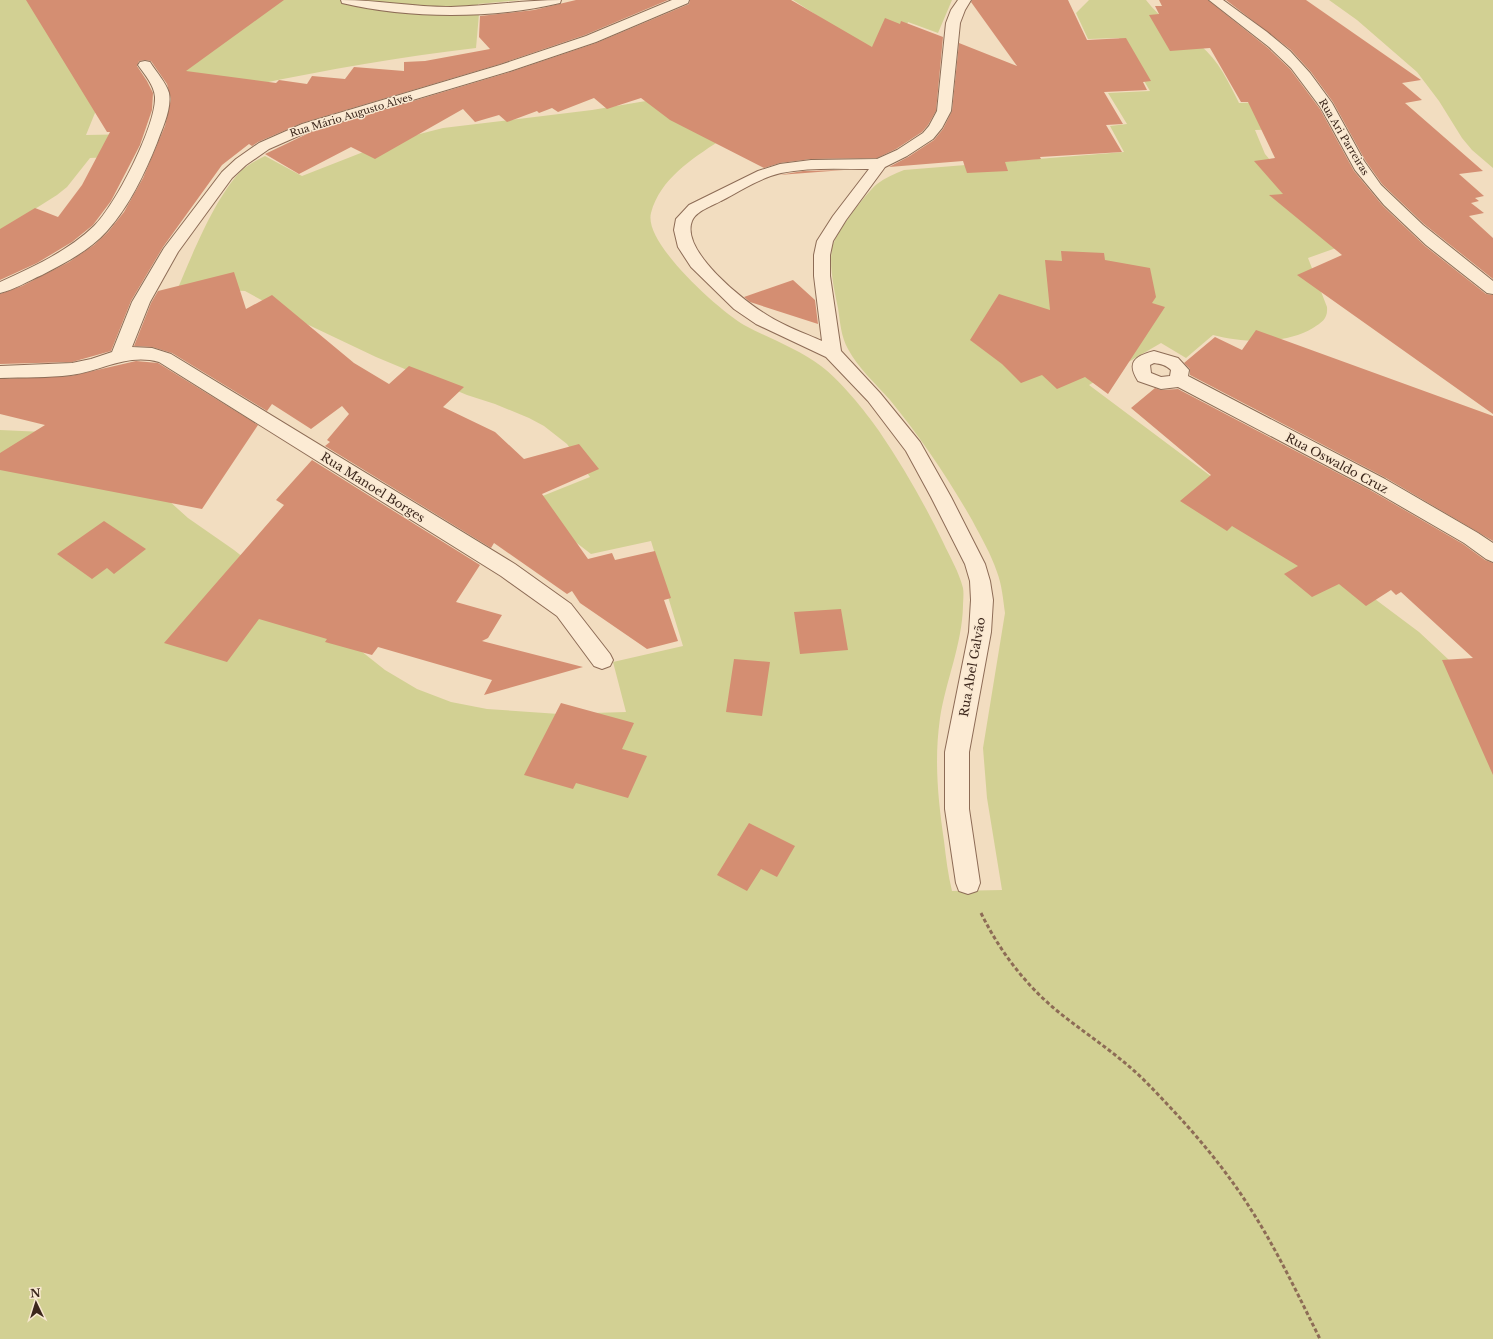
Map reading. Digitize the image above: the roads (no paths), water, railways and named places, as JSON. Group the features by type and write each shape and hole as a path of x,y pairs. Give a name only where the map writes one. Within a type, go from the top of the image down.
{"street":[{"path":"347,0 395,8 427,11 466,11 507,8 555,0"},
{"name":"Rua Mário Augusto Alves","path":"120,355 141,302 170,251 227,175 256,151 282,137 307,127 505,68 591,39 683,0"},
{"name":"Rua Abel Galvão","path":"965,0 958,10 954,23 946,101 941,118 935,128 922,141 880,164 811,165 780,169 763,174 734,187 695,208 688,214 683,224 683,237 686,247 697,263 722,289 762,320 832,353 874,397 913,447 941,497 971,557 980,581 982,600 980,632 957,752 957,809 968,882"},
{"name":"Rua Ari Parreiras","path":"1215,0 1272,44 1304,74 1331,113 1359,167 1376,189 1409,221 1454,260 1493,289"},
{"path":"0,288 37,271 72,250 101,228 115,211 154,132 160,110 162,100 161,91 145,65"},
{"name":"Rua Abel Galvão","path":"832,353 822,276 822,255 825,241 839,219 880,164"},
{"name":"Rua Manoel Borges","path":"0,372 81,367 97,364 120,355 148,353 165,358 508,570 564,610 602,660"},
{"name":"Rua Oswaldo Cruz","path":"1178,378 1378,484 1471,538 1493,554"}]}
